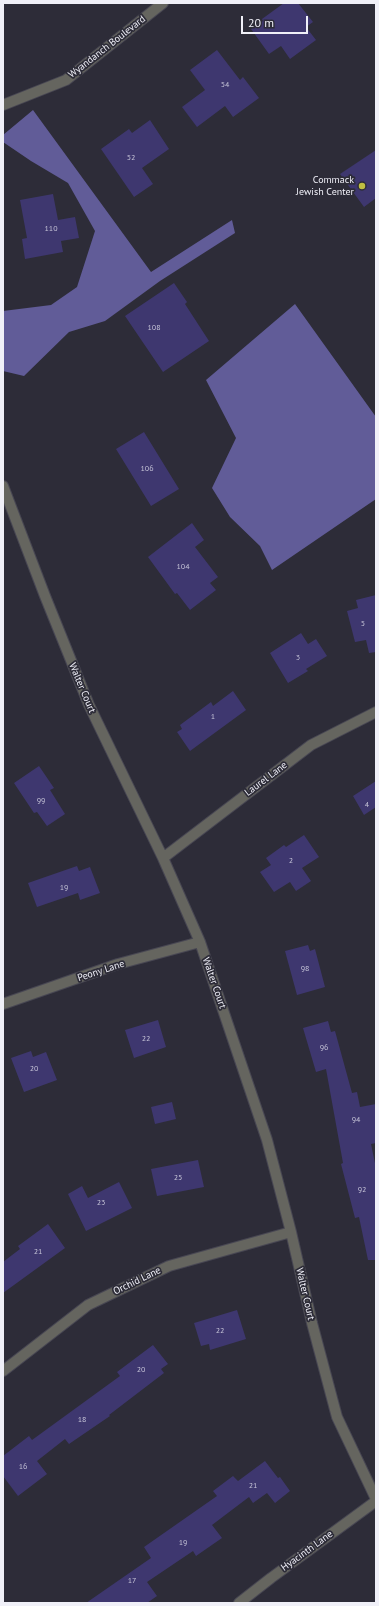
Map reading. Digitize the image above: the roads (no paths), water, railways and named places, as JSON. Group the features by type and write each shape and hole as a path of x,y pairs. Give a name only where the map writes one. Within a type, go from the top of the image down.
{"street":[{"name":"Wyandanch Boulevard","path":"3,105 66,80 164,3"},
{"name":"Walter Court","path":"3,486 88,705 163,858 200,942 267,1140 291,1232 312,1323 337,1417 376,1500"},
{"name":"Laurel Lane","path":"163,858 311,745 376,712"},
{"name":"Peony Lane","path":"3,1004 118,964 200,942"},
{"name":"Orchid Lane","path":"3,1371 88,1305 169,1266 291,1232"},
{"name":"Hyacinth Lane","path":"239,1603 270,1578 376,1500"}],"place":[{"name":"Commack Jewish Center","path":"362,186"}]}
